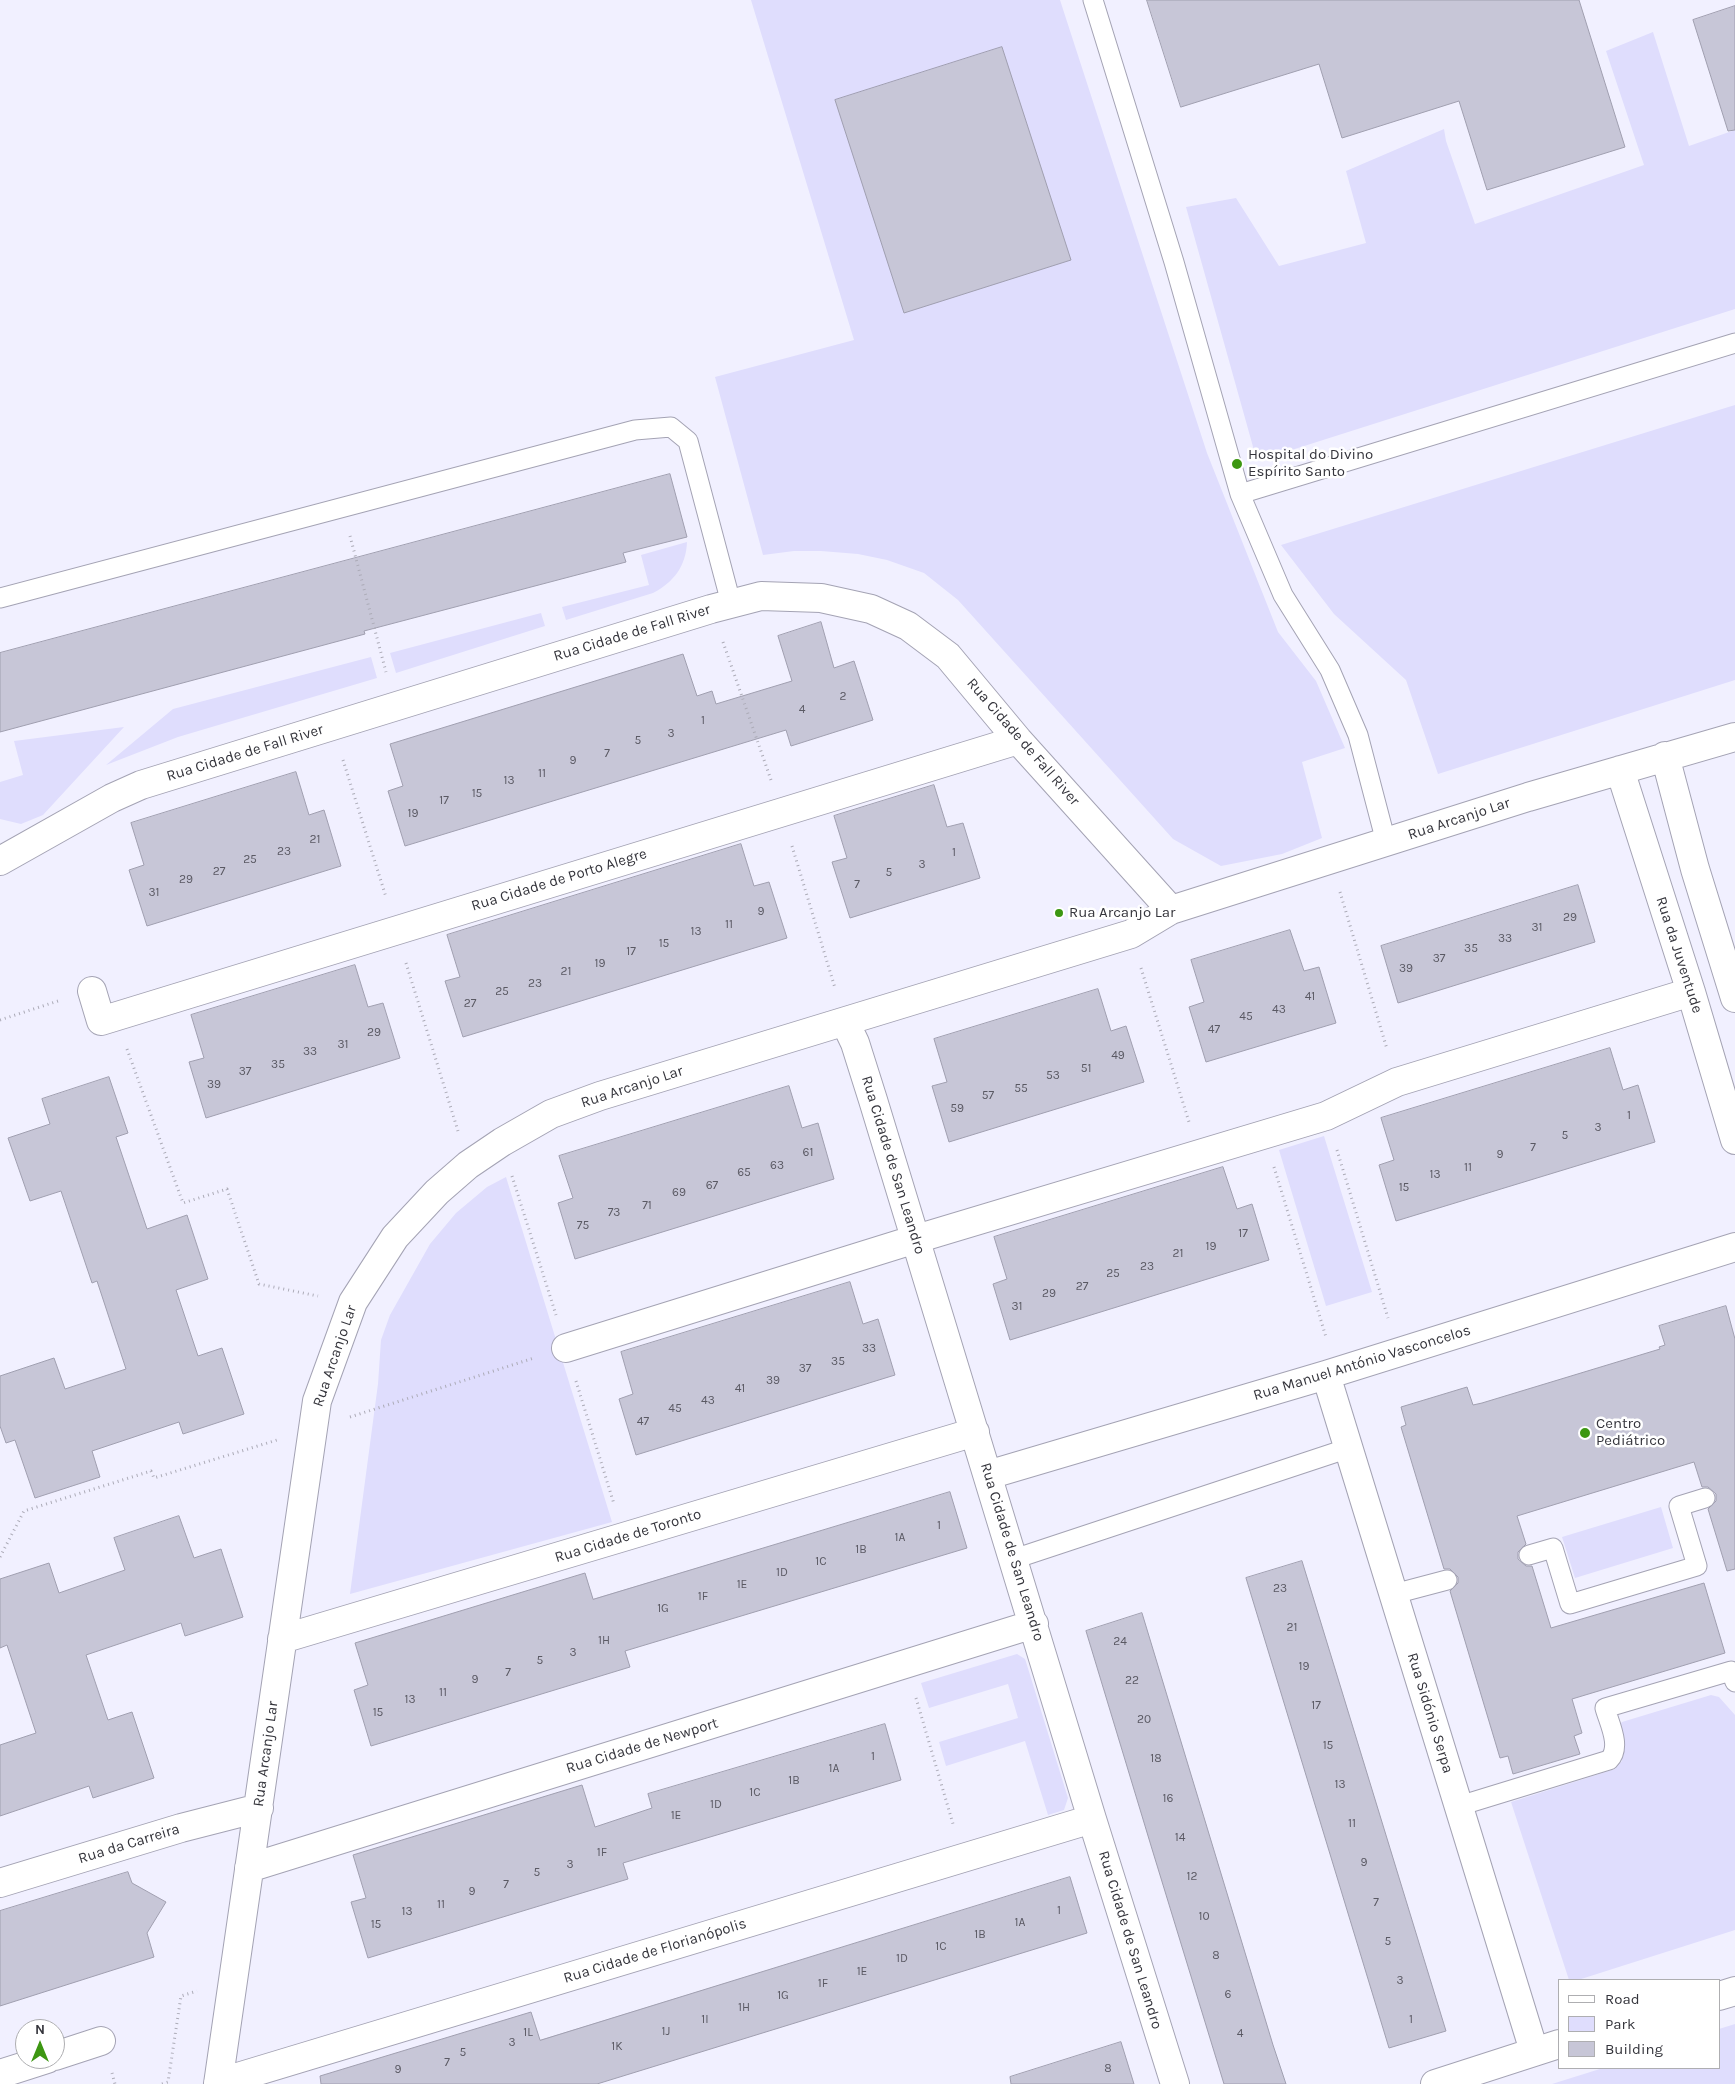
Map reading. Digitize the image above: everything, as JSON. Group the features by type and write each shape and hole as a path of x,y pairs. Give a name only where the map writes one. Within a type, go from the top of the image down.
{"street":[{"name":"Rua Cidade de Fall River","path":"0,861 112,798 141,785 721,606 761,596 821,598 871,609 900,623 948,656 1018,740 1171,910"},
{"name":"Rua Arcanjo Lar","path":"218,2084 317,1401 353,1302 395,1237 437,1192 468,1165 502,1142 551,1114 600,1096 1131,934 1171,910 1665,756 1735,737"},
{"name":"Rua Cidade de Porto Alegre","path":"92,991 101,1021 1018,740"},
{"path":"1665,756 1695,869 1735,998"},
{"name":"Rua da Juventude","path":"1620,770 1691,992 1735,1140"},
{"path":"566,1348 916,1239 1326,1116 1398,1082 1691,992"},
{"name":"Rua Cidade de San Leandro","path":"846,1022 856,1042 1092,1820 1175,2084"},
{"name":"Rua Manuel António Vasconcelos","path":"988,1475 1332,1373 1735,1247"},
{"name":"Rua Sidónio Serpa","path":"1332,1373 1349,1448 1459,1806 1546,2047"},
{"name":"Rua Cidade de Toronto","path":"282,1639 975,1432"},
{"name":"Rua Cidade de Newport","path":"249,1868 1034,1624"},
{"name":"Rua da Carreira","path":"0,1883 180,1828 259,1808"},
{"name":"Rua Cidade de Florianópolis","path":"218,2084 1092,1820"},
{"path":"1720,1996 1735,1991"},
{"path":"65,2053 101,2042"},
{"path":"1435,2084 1546,2047"},
{"path":"0,2074 16,2069"}],"lane":[{"path":"1093,0 1174,262 1240,494 1284,595 1330,670 1358,736 1386,842"},
{"path":"1240,494 1735,343"},
{"path":"0,598 635,430 671,427 688,441 721,606"},
{"path":"1014,1559 1349,1448"},
{"path":"1529,1555 1553,1548 1570,1604 1697,1566 1679,1506 1705,1498"},
{"path":"1394,1594 1447,1580"},
{"path":"1459,1806 1609,1760 1614,1755 1615,1748 1605,1708 1731,1671 1735,1682"}],"path":[{"path":"355,557 383,660"},
{"path":"721,606 846,1022"},
{"path":"333,726 468,1165"},
{"path":"1330,860 1398,1082"},
{"path":"1131,934 1198,1154"},
{"path":"0,1020 36,1008"},
{"path":"135,1071 183,1203 228,1189 259,1284 353,1302"},
{"path":"1326,1116 1398,1352"},
{"path":"1264,1135 1332,1373"},
{"path":"0,1557 24,1511 152,1471 154,1478 566,1348"},
{"path":"906,1664 964,1858"},
{"path":"162,2084 168,2082 181,1996"}],"green space":[{"path":"751,0 1060,0 1207,453 1278,632 1316,681 1345,748 1302,762 1322,838 1282,854 1221,866 1173,839 958,600 924,573 887,560 858,554 794,551 763,555 715,377 854,340"},
{"path":"1653,32 1689,146 1735,130 1735,309 1257,461 1186,207 1236,198 1279,266 1366,243 1346,171 1444,129 1446,141 1475,224 1644,165 1606,51"},
{"path":"1735,405 1735,680 1438,774 1406,680 1334,614 1281,545"},
{"path":"687,542 684,559 678,572 660,589 653,593 566,620 562,607 649,585 641,555"},
{"path":"541,613 545,626 396,673 390,653"},
{"path":"371,657 377,678 178,737 106,765 173,709"},
{"path":"124,727 43,815 21,824 0,819 0,782 23,775 14,741"},
{"path":"1324,1136 1372,1292 1326,1306 1279,1150"},
{"path":"506,1177 612,1522 350,1594 378,1384 381,1340 390,1315 430,1244 456,1213 487,1187"},
{"path":"1661,1507 1673,1548 1575,1578 1562,1537"},
{"path":"1017,1654 1025,1659 1068,1798 1064,1810 1048,1815 1025,1741 946,1766 939,1742 1018,1718 1008,1684 929,1708 921,1683"},
{"path":"1711,1695 1719,1697 1735,1715 1735,1930 1581,1979 1569,1979 1511,1802 1615,1769 1622,1761 1619,1726 1622,1722"},
{"path":"1735,2024 1735,2084 1552,2084 1600,2069 1720,2069 1720,2029"}],"building":[{"path":"1147,0 1579,0 1625,147 1487,190 1459,101 1342,138 1319,64 1181,107"},
{"path":"1735,6 1735,130 1728,131 1693,20"},
{"path":"1002,47 1071,260 904,313 835,100"},
{"path":"670,474 687,537 623,553 626,562 364,631 365,634 0,732 0,653"},
{"path":"821,622 834,668 854,661 873,720 791,746 786,730 405,846 388,791 403,786 390,744 683,654 697,696 712,691 716,704 792,681 778,636"},
{"path":"296,772 309,815 324,810 341,866 147,926 129,870 144,865 131,823"},
{"path":"934,785 947,827 963,823 980,878 850,918 832,862 847,858 834,816"},
{"path":"741,844 754,886 769,882 787,938 463,1037 445,981 460,977 447,935"},
{"path":"1578,885 1595,942 1398,1003 1381,946"},
{"path":"1290,930 1304,971 1319,967 1336,1023 1206,1062 1189,1007 1204,1002 1191,960"},
{"path":"355,965 368,1007 383,1003 400,1058 206,1118 189,1062 204,1058 191,1015"},
{"path":"1098,989 1111,1031 1126,1026 1144,1082 949,1142 932,1086 947,1082 934,1039"},
{"path":"1610,1048 1623,1090 1638,1085 1655,1142 1396,1221 1379,1165 1394,1160 1381,1118"},
{"path":"109,1077 128,1133 116,1137 147,1229 187,1215 208,1279 176,1290 198,1356 222,1348 244,1414 183,1434 179,1422 92,1451 100,1477 35,1498 15,1440 6,1443 0,1426 0,1376 54,1358 65,1389 126,1369 97,1281 92,1283 61,1191 30,1201 8,1138 50,1124 42,1099"},
{"path":"789,1086 802,1128 818,1123 834,1179 575,1259 558,1203 573,1198 559,1156"},
{"path":"1223,1167 1237,1209 1252,1204 1269,1260 1010,1340 993,1284 1007,1279 994,1237"},
{"path":"850,1282 863,1324 878,1319 895,1375 636,1455 619,1399 633,1394 621,1352"},
{"path":"1726,1306 1735,1339 1735,1569 1727,1571 1708,1509 1716,1501 1716,1494 1708,1487 1702,1487 1694,1462 1517,1516 1526,1544 1518,1552 1518,1559 1526,1566 1532,1566 1551,1628 1704,1583 1725,1653 1572,1699 1582,1733 1574,1736 1580,1754 1513,1774 1508,1756 1500,1758 1450,1591 1458,1583 1458,1577 1450,1569 1444,1569 1401,1427 1406,1425 1401,1407 1467,1387 1473,1405 1482,1403 1660,1349 1659,1347 1665,1345 1659,1326"},
{"path":"950,1492 967,1548 625,1651 630,1667 371,1746 354,1690 368,1685 355,1643 585,1573 593,1599"},
{"path":"179,1516 194,1558 221,1549 243,1617 185,1636 181,1623 86,1655 108,1720 132,1712 154,1778 93,1798 89,1786 0,1816 0,1745 36,1733 7,1645 0,1648 0,1579 49,1563 59,1593 125,1570 114,1538"},
{"path":"1302,1561 1446,2031 1389,2048 1246,1578"},
{"path":"1142,1613 1286,2084 1224,2084 1152,1849 1086,1631"},
{"path":"885,1724 901,1780 623,1863 628,1879 368,1958 351,1902 366,1898 353,1855 582,1785 595,1827 652,1808 648,1794"},
{"path":"128,1872 132,1883 166,1902 147,1933 154,1957 0,2006 0,1911"},
{"path":"1070,1877 1087,1933 597,2084 321,2084 320,2076 531,2012 540,2040"},
{"path":"1121,2042 1134,2084 1011,2084 1010,2077"}],"place":[{"name":"Hospital do Divino Espírito Santo","path":"1237,464"},
{"name":"Rua Arcanjo Lar","path":"1059,913"},
{"name":"Centro Pediátrico","path":"1585,1433"}]}
